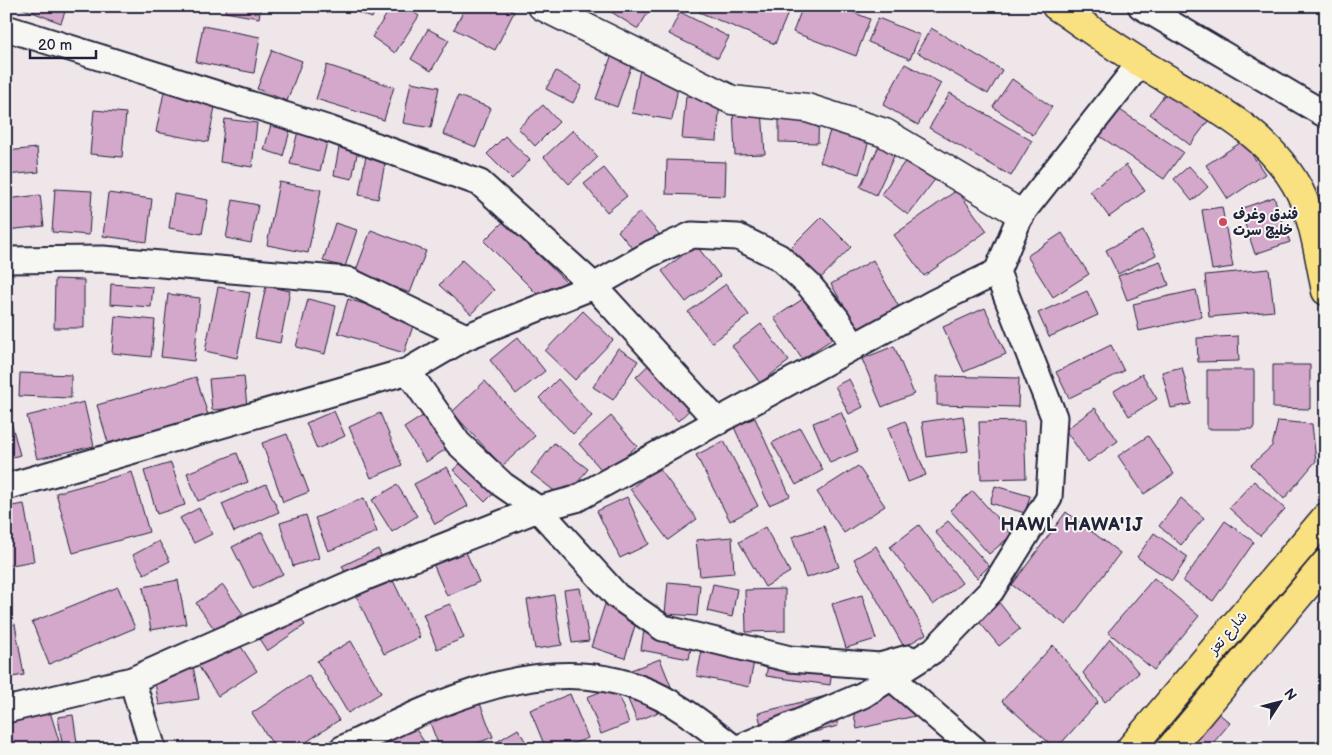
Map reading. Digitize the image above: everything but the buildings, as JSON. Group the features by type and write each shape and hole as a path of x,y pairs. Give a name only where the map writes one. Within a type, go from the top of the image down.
{"main road":[{"path":"1056,6 1140,63 1244,125 1276,155 1290,173 1309,213 1326,291"},
{"name":"شارع تعز","path":"1130,749 1326,517"},
{"path":"1170,749 1326,562"}],"street":[{"path":"542,6 732,100 807,108 885,133 1021,214"},
{"path":"1141,6 1326,115"},
{"path":"6,28 329,129 480,183 594,286 718,422"},
{"path":"6,710 132,680 366,577 538,509 576,499 935,302 997,272 1021,214 1140,63"},
{"path":"6,487 408,371 466,337 594,286 650,254 692,235 738,237 778,257 809,285 837,319 854,347"},
{"path":"6,260 103,259 346,280 466,337"},
{"path":"342,749 400,721 480,689 543,676 603,677 643,689 690,714 735,749 863,695 934,650 991,590 1049,498 1054,417 1022,331 997,272"},
{"path":"408,371 458,443 503,485 538,509 617,596 663,628 790,659 880,666 934,650"},
{"path":"891,677 974,749"},
{"path":"132,680 153,749"}],"place":[{"name":"فندق وغرف خليج سرت","path":"1223,222"}],"district":[{"name":"HAWL HAWA'IJ","path":"1072,525"}]}
